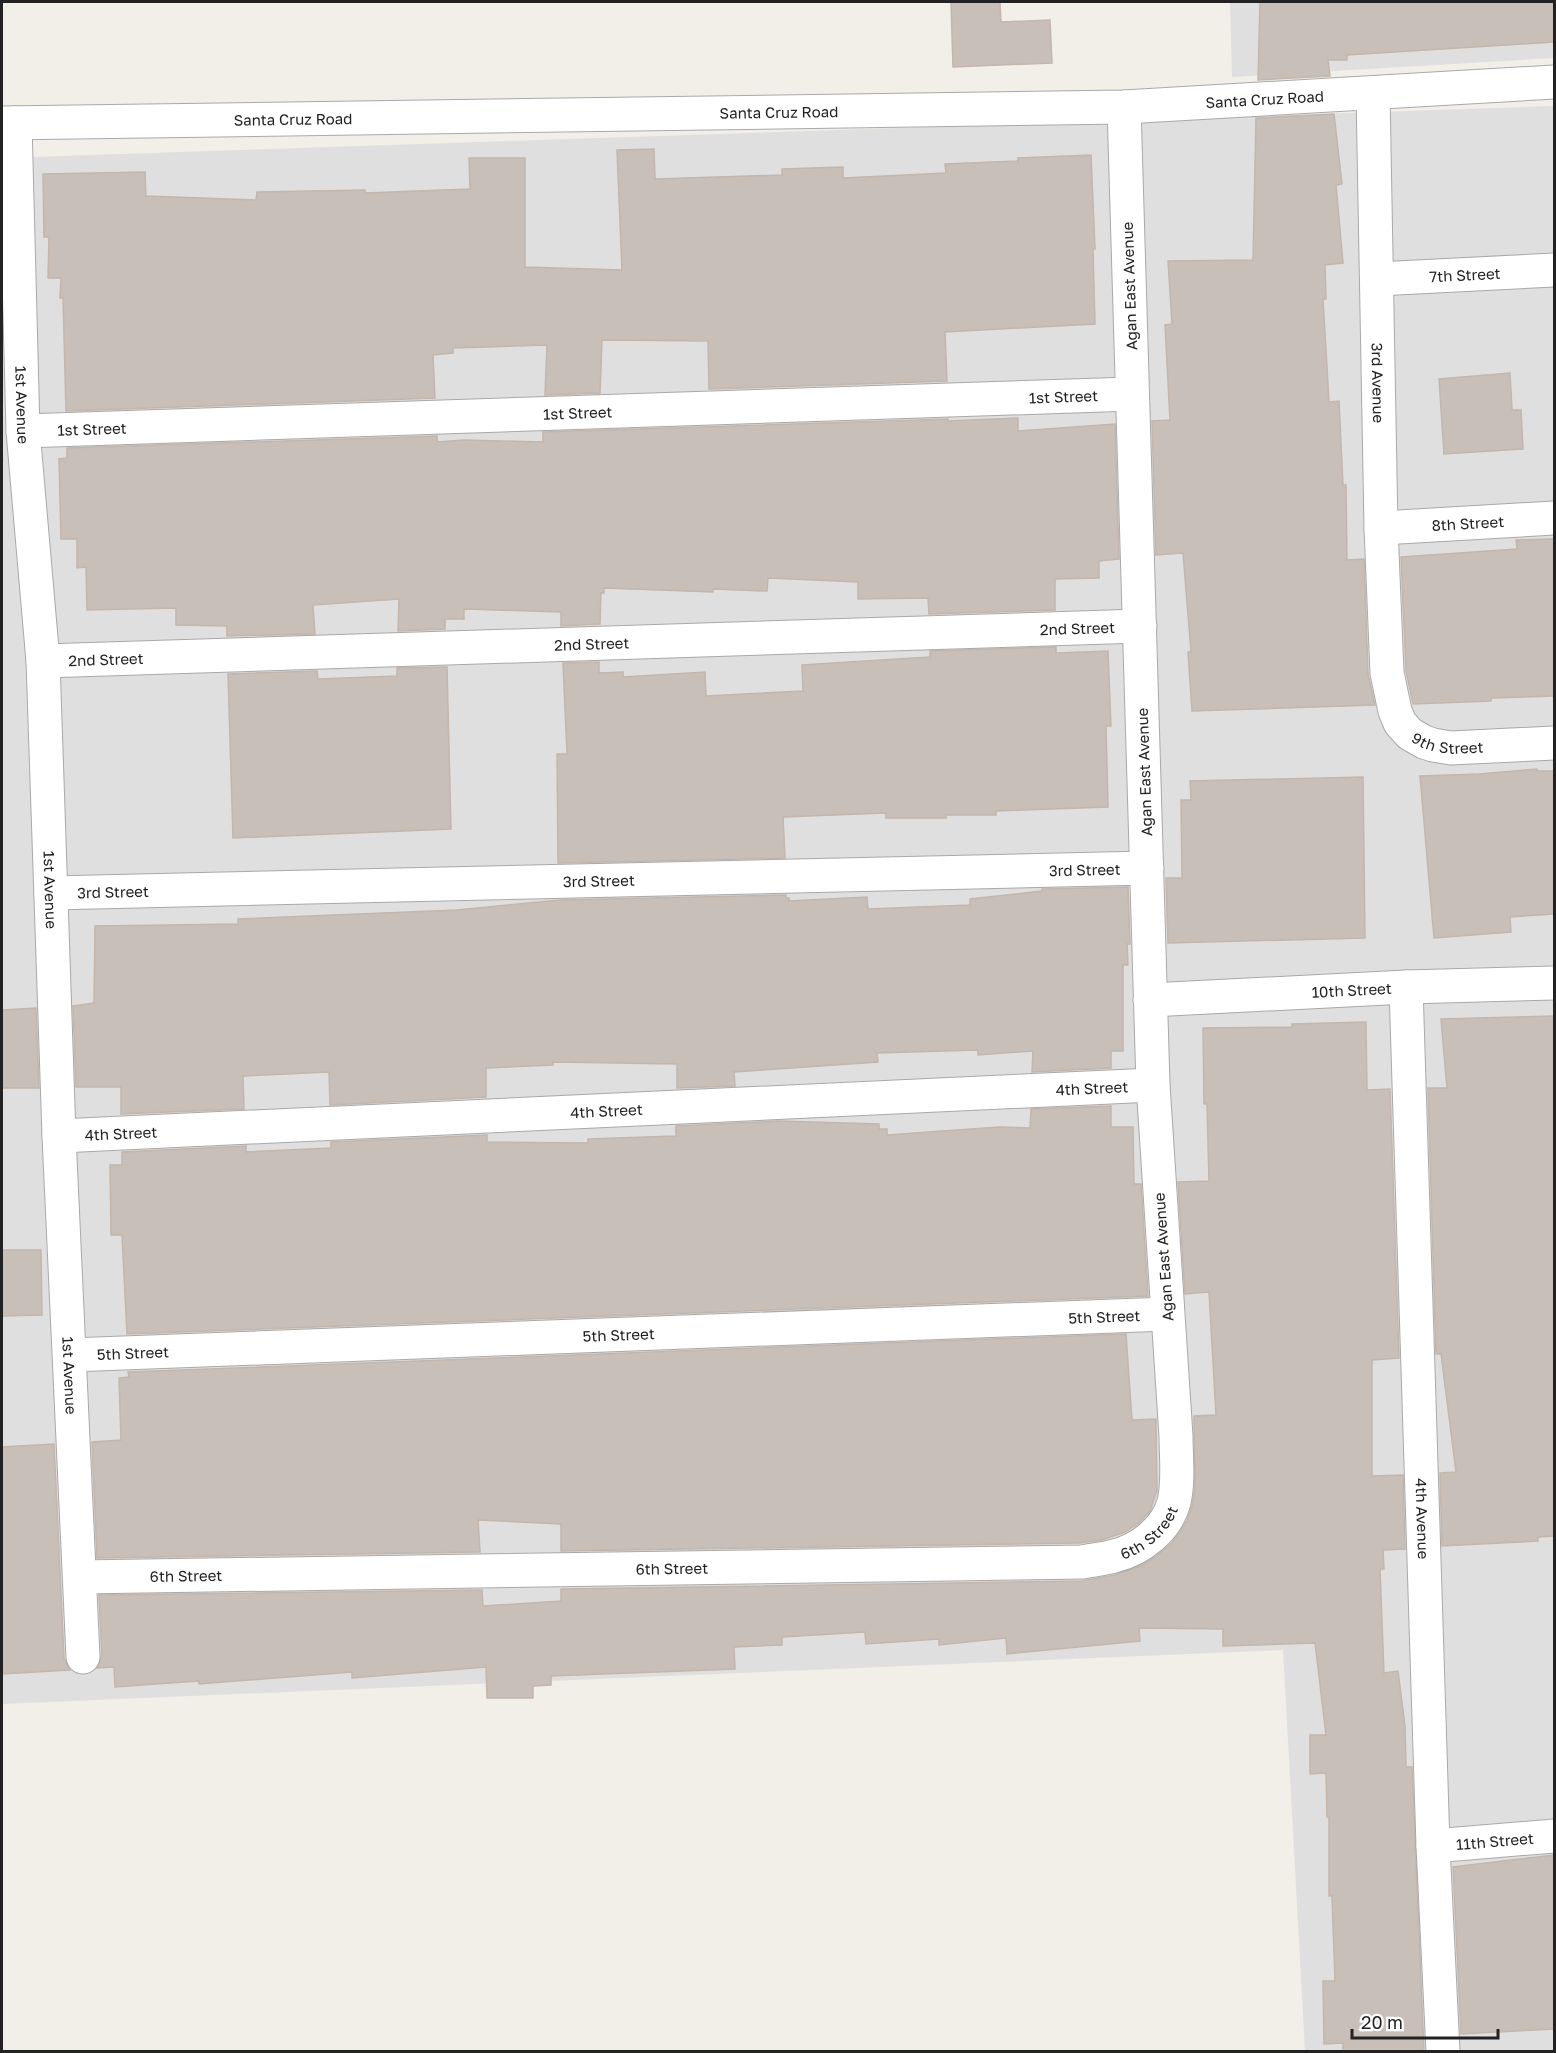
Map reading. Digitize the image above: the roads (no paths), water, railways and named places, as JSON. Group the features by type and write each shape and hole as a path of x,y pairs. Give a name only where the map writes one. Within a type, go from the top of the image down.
{"street":[{"name":"Santa Cruz Road","path":"8,123 1124,107 1554,82"},
{"name":"3rd Avenue","path":"1373,93 1381,528 1387,673"},
{"name":"Agan East Avenue","path":"1124,107 1153,1085 1176,1436"},
{"name":"1st Avenue","path":"8,123 23,431 43,661 59,1136 83,1657"},
{"name":"7th Street","path":"1377,279 1554,270"},
{"name":"1st Street","path":"23,431 1132,394"},
{"name":"8th Street","path":"1381,528 1554,518"},
{"name":"2nd Street","path":"43,661 1140,626"},
{"name":"9th Street","path":"1387,673 1395,711 1400,723 1410,734 1424,742 1451,748 1554,743"},
{"name":"3rd Street","path":"51,893 1147,868"},
{"name":"10th Street","path":"1150,1000 1406,987 1554,983"},
{"name":"4th Avenue","path":"1406,987 1433,1846 1443,2052"},
{"name":"4th Street","path":"59,1136 1153,1085"},
{"name":"5th Street","path":"70,1355 1167,1314"},
{"name":"6th Street","path":"80,1577 1082,1562 1114,1556 1140,1546 1165,1521 1174,1502 1176,1436"},
{"name":"11th Street","path":"1433,1846 1554,1836"}]}
